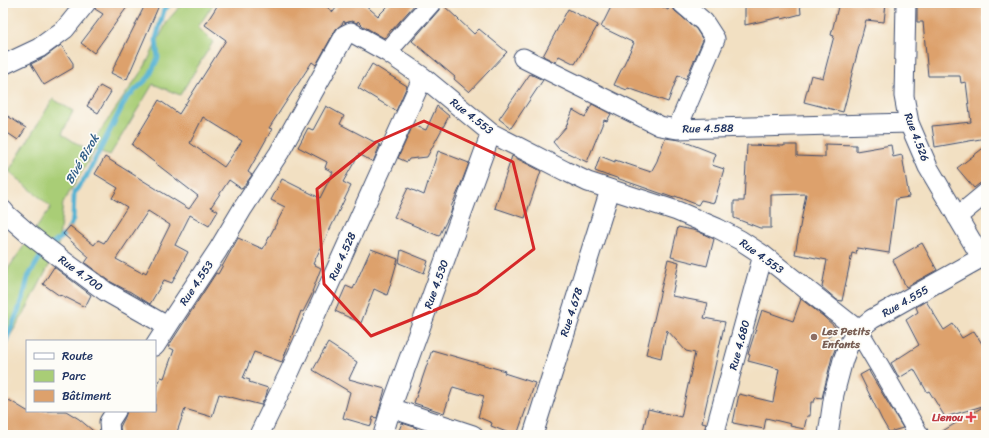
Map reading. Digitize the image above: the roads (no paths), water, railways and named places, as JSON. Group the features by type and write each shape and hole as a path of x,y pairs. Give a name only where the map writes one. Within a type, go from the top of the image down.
{"street":[{"path":"3,65 39,48 55,37 65,29 86,3"},
{"path":"387,52 431,3"},
{"path":"677,129 715,39 704,22 682,3"},
{"name":"Rue 4.526","path":"906,3 904,96 909,123 928,167 957,217 983,256"},
{"name":"Rue 4.553","path":"156,344 279,153 345,35 350,32 387,52 422,77 491,133 588,182 677,211 717,228 740,240 763,255 858,330 919,435"},
{"name":"Rue 4.588","path":"523,58 660,126 677,129 909,123"},
{"name":"Rue 4.528","path":"259,435 291,369 422,77"},
{"name":"Rue 4.530","path":"383,435 391,408 491,133"},
{"name":"Rue 4.678","path":"532,435 610,190"},
{"path":"957,217 986,193"},
{"name":"Rue 4.700","path":"3,210 30,235 87,278 106,291 167,326"},
{"name":"Rue 4.680","path":"714,435 763,255"},
{"name":"Rue 4.555","path":"828,435 834,394 845,355 849,344 858,330 872,319 983,256"},
{"path":"391,408 473,435"},
{"path":"110,435 110,422 115,412"}],"waterway":[{"name":"Bivé Bizok","path":"50,246 67,233 73,219 74,193 86,177 126,99 149,77 158,58 156,39 164,10 171,3"},
{"name":"Bivé Bizok","path":"3,348 23,299 28,277 44,251"}],"place":[{"name":"Les Petits Enfants","path":"814,337"},
{"name":"Lienou","path":"971,417"}]}
